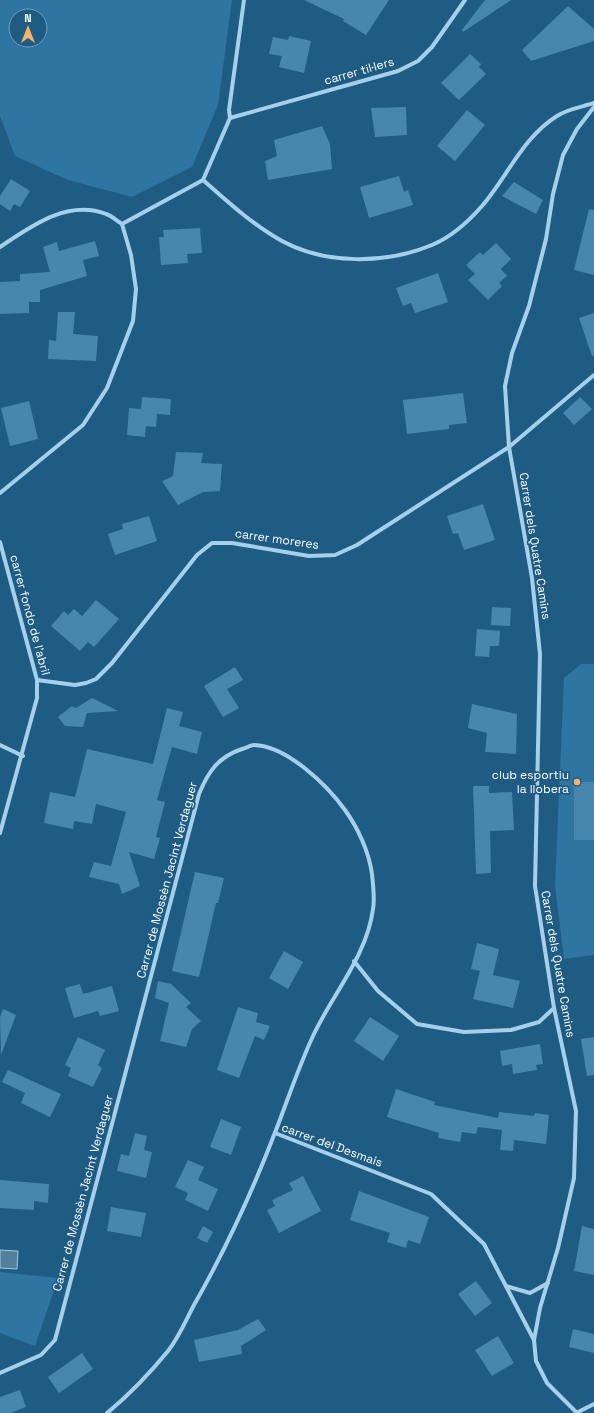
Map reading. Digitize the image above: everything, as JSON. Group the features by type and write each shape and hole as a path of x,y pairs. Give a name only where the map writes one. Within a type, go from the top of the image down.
{"street":[{"path":"122,224 203,180 230,118 229,110 244,0"},
{"name":"carrer til·lers","path":"230,118 398,71 418,61 432,47 465,0"},
{"path":"203,180 264,231 302,250 346,259 374,259 395,256 433,245 458,230 482,206 519,153 539,131 558,115 594,103"},
{"name":"Carrer dels Quatre Camins","path":"578,1412 568,1406 547,1383 536,1361 534,1340 540,1308 558,1248 574,1178 576,1111 554,1008 535,886 540,654 532,578 509,447 505,386 512,353 529,306 546,240 553,194 564,155 577,129 594,107"},
{"path":"0,247 54,214 88,211 106,214 122,224 131,255 136,288 133,321 107,388 83,425 0,493"},
{"name":"carrer moreres","path":"37,680 75,685 96,679 112,663 196,555 212,543 232,543 309,556 335,555 357,545 509,447 594,375"},
{"name":"carrer fondo de l'abril","path":"0,542 37,680 38,698 23,756 0,833"},
{"path":"0,745 23,756"},
{"name":"Carrer de Mossèn Jacint Verdaguer","path":"0,1373 41,1355 55,1340 198,794 206,776 217,762 231,753 253,745 277,750 296,762 321,782 346,810 363,842 372,873 374,908 367,935 313,1036 275,1133"},
{"path":"354,961 378,991 417,1024 464,1032 511,1030 538,1022 554,1008"},
{"name":"carrer del Desmais","path":"107,1413 124,1399 169,1349 231,1235 275,1133 430,1194 484,1244 534,1340"},
{"path":"506,1286 530,1292 548,1282"},
{"path":"578,1412 594,1404"}],"shaded area":[{"path":"0,0 232,0 218,105 192,167 132,197 68,180 15,156 0,116"},
{"name":"club esportiu la llobera","path":"581,664 594,664 594,955 564,959 555,886 564,678"},
{"path":"0,1250 18,1251 17,1269 0,1268"},
{"path":"0,1272 58,1278 35,1346 0,1333"}],"building":[{"path":"304,0 389,0 366,35 343,21 344,19"},
{"path":"485,0 511,0 463,32 462,30"},
{"path":"568,6 594,29 594,41 531,61 522,50"},
{"path":"289,36 311,41 304,73 279,67 282,56 269,54 273,37 288,40"},
{"path":"470,54 481,64 479,67 486,74 459,100 441,83"},
{"path":"406,107 407,135 375,137 371,108"},
{"path":"467,110 485,125 455,161 437,146"},
{"path":"322,126 330,144 332,169 268,180 265,161 277,156 274,140"},
{"path":"399,176 404,192 408,190 413,205 369,218 360,187"},
{"path":"11,179 30,191 20,207 14,204 10,211 0,204 0,196"},
{"path":"514,182 543,200 536,214 502,196"},
{"path":"589,209 594,210 594,275 574,270"},
{"path":"200,228 202,253 187,254 188,263 161,265 159,237 164,237 163,230"},
{"path":"95,241 99,256 83,260 87,276 40,290 40,302 29,302 29,313 0,314 0,282 20,281 20,274 50,272 43,247 57,242 59,251"},
{"path":"496,243 511,259 501,269 507,276 499,283 502,286 488,300 468,280 475,274 466,265 480,252 483,255"},
{"path":"438,273 448,302 415,313 411,303 403,306 396,288"},
{"path":"58,312 75,312 73,334 98,336 96,361 48,359 49,340 56,341"},
{"path":"594,313 594,356 592,356 579,318"},
{"path":"463,393 467,423 449,425 449,429 407,434 403,400"},
{"path":"142,397 171,399 170,415 157,414 156,427 146,426 145,437 127,435 129,408 141,409"},
{"path":"580,397 592,409 574,425 563,413"},
{"path":"29,401 38,439 10,446 1,408"},
{"path":"176,452 203,453 201,463 222,464 220,491 203,492 178,505 162,481 173,476"},
{"path":"483,504 495,540 464,550 458,533 453,534 447,516"},
{"path":"149,516 157,541 115,555 108,534 123,529 122,524"},
{"path":"96,600 119,619 94,647 88,642 80,651 51,626 64,611 68,615 74,609 82,616"},
{"path":"492,607 511,608 510,626 491,625"},
{"path":"477,629 500,631 499,646 490,646 489,657 475,656"},
{"path":"235,667 243,680 227,689 239,708 223,717 204,686"},
{"path":"92,698 118,711 87,713 83,727 65,726 58,717 72,706 76,708"},
{"path":"472,704 517,714 516,754 485,752 487,733 468,728"},
{"path":"167,708 183,712 179,726 202,732 197,754 172,747 157,800 165,802 156,837 160,838 154,859 129,852 140,886 122,894 119,884 89,877 94,862 111,866 126,812 96,804 92,824 74,821 73,829 44,823 50,792 75,797 87,749 153,764"},
{"path":"574,782 594,782 594,840 574,840"},
{"path":"473,786 489,786 489,793 512,792 514,830 490,831 491,873 476,874"},
{"path":"195,872 224,878 218,903 216,903 199,977 172,971"},
{"path":"477,943 499,949 493,975 520,981 513,1008 473,999 480,971 471,969"},
{"path":"284,951 303,962 288,989 269,978"},
{"path":"158,981 171,984 191,1003 186,1007 201,1021 192,1029 186,1047 160,1041 169,1003 155,998"},
{"path":"80,984 83,994 112,986 119,1011 100,1016 98,1011 74,1018 65,988"},
{"path":"238,1007 258,1013 256,1022 270,1026 264,1040 255,1036 239,1078 217,1070"},
{"path":"3,1009 16,1015 1,1055 0,1017"},
{"path":"370,1017 399,1036 383,1061 354,1041"},
{"path":"78,1037 105,1050 98,1065 102,1068 93,1087 68,1076 71,1068 65,1065"},
{"path":"594,1037 594,1075 587,1076 581,1039"},
{"path":"540,1044 543,1064 536,1065 537,1070 513,1074 512,1064 502,1066 500,1051"},
{"path":"8,1070 61,1094 50,1117 21,1103 25,1093 2,1082"},
{"path":"396,1089 435,1102 434,1105 498,1118 499,1112 534,1116 535,1113 549,1115 546,1144 514,1140 513,1151 500,1150 502,1130 478,1127 476,1134 462,1132 460,1142 438,1138 439,1133 387,1117"},
{"path":"221,1119 241,1127 231,1155 210,1147"},
{"path":"135,1133 147,1136 144,1150 152,1152 146,1178 117,1171 121,1154 129,1156"},
{"path":"188,1160 204,1167 198,1180 218,1189 208,1211 185,1200 188,1193 175,1187"},
{"path":"303,1176 321,1211 279,1233 267,1210 275,1206 272,1200 293,1190 289,1183"},
{"path":"0,1180 49,1184 48,1203 34,1201 34,1210 0,1208"},
{"path":"359,1191 429,1217 420,1244 408,1240 406,1248 387,1242 390,1233 350,1220"},
{"path":"111,1207 146,1213 141,1237 107,1231"},
{"path":"203,1226 213,1232 207,1243 197,1238"},
{"path":"582,1226 594,1229 594,1275 574,1271"},
{"path":"476,1281 492,1303 475,1316 458,1294"},
{"path":"258,1319 266,1330 241,1346 242,1354 199,1362 194,1340 238,1330"},
{"path":"573,1329 594,1334 594,1353 569,1347"},
{"path":"498,1336 514,1363 492,1376 475,1350"},
{"path":"82,1353 93,1369 59,1393 48,1377"},
{"path":"20,1390 26,1407 11,1413 0,1413 0,1397"}],"place":[{"name":"club esportiu la llobera","path":"577,782"}]}
